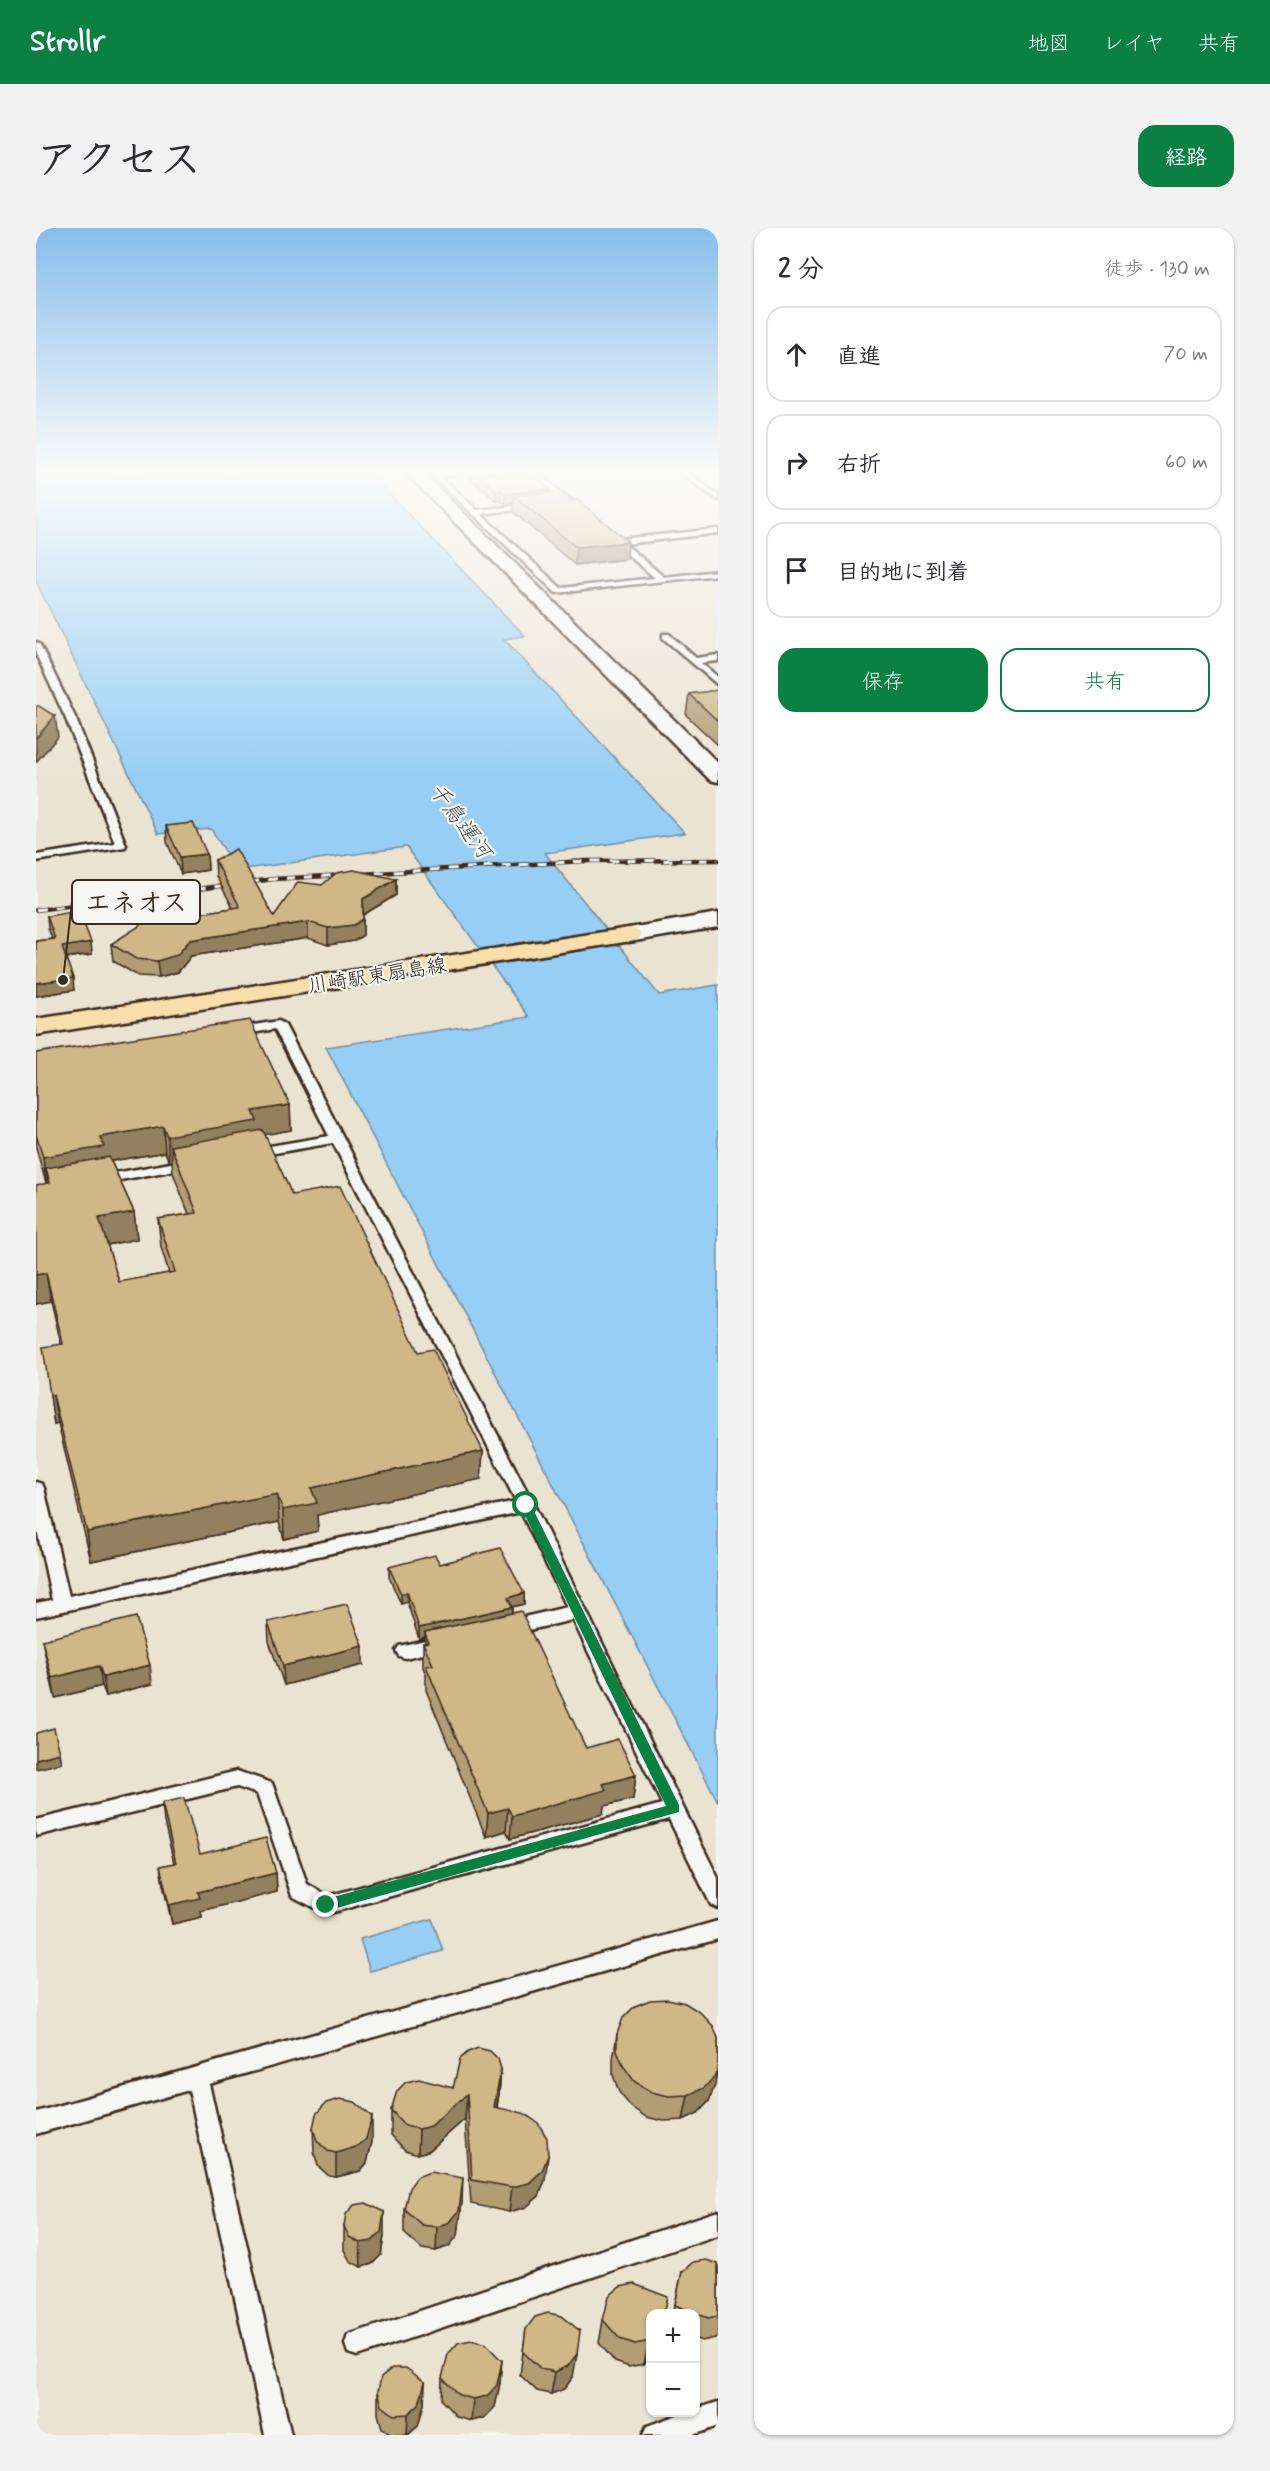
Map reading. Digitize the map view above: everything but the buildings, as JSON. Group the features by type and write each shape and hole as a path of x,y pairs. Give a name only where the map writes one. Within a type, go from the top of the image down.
{"highway":[{"name":"川崎駅東扇島線","path":"36,1027 629,935"}],"street":[{"path":"518,576 718,775"},
{"name":"川崎駅東扇島線","path":"629,935 718,920"}],"lane":[{"path":"543,576 559,591 694,576"},
{"path":"658,576 663,580"},
{"path":"666,636 718,682"},
{"path":"36,645 71,719 121,845 36,858"},
{"path":"694,661 718,658"},
{"path":"59,720 71,719"},
{"path":"221,1034 279,1025 526,1505 718,1899"},
{"path":"234,1156 339,1138"},
{"path":"82,1183 211,1160"},
{"path":"36,1488 62,1604"},
{"path":"36,1610 526,1505"},
{"path":"485,1633 577,1612"},
{"path":"405,1652 462,1638"},
{"path":"36,1828 237,1779 265,1789 299,1890 326,1905 674,1809"},
{"path":"36,2123 718,1930"},
{"path":"197,2078 278,2435"},
{"path":"357,2344 718,2223"},
{"path":"656,2435 718,2414"}],"shaded area":[{"path":"467,576 718,576 718,985 659,995 545,852 685,832 504,639 524,636"},
{"path":"36,581 158,834 211,828 238,870 406,847 529,1018 326,1048 718,1802 718,2435 36,2435"}],"water":[{"name":"千鳥運河","path":"36,576 468,576 525,636 504,639 685,833 545,853 659,995 718,985 718,1802 326,1047 529,1017 406,847 237,870 211,829 158,834 36,581"},
{"path":"432,1919 443,1951 370,1971 360,1939"}],"railway":[{"path":"36,910 274,879 585,861 718,860"}],"place":[{"name":"エネオス","path":"63,980"}],"route":[{"path":"326,1905 674,1809 526,1505"}]}
